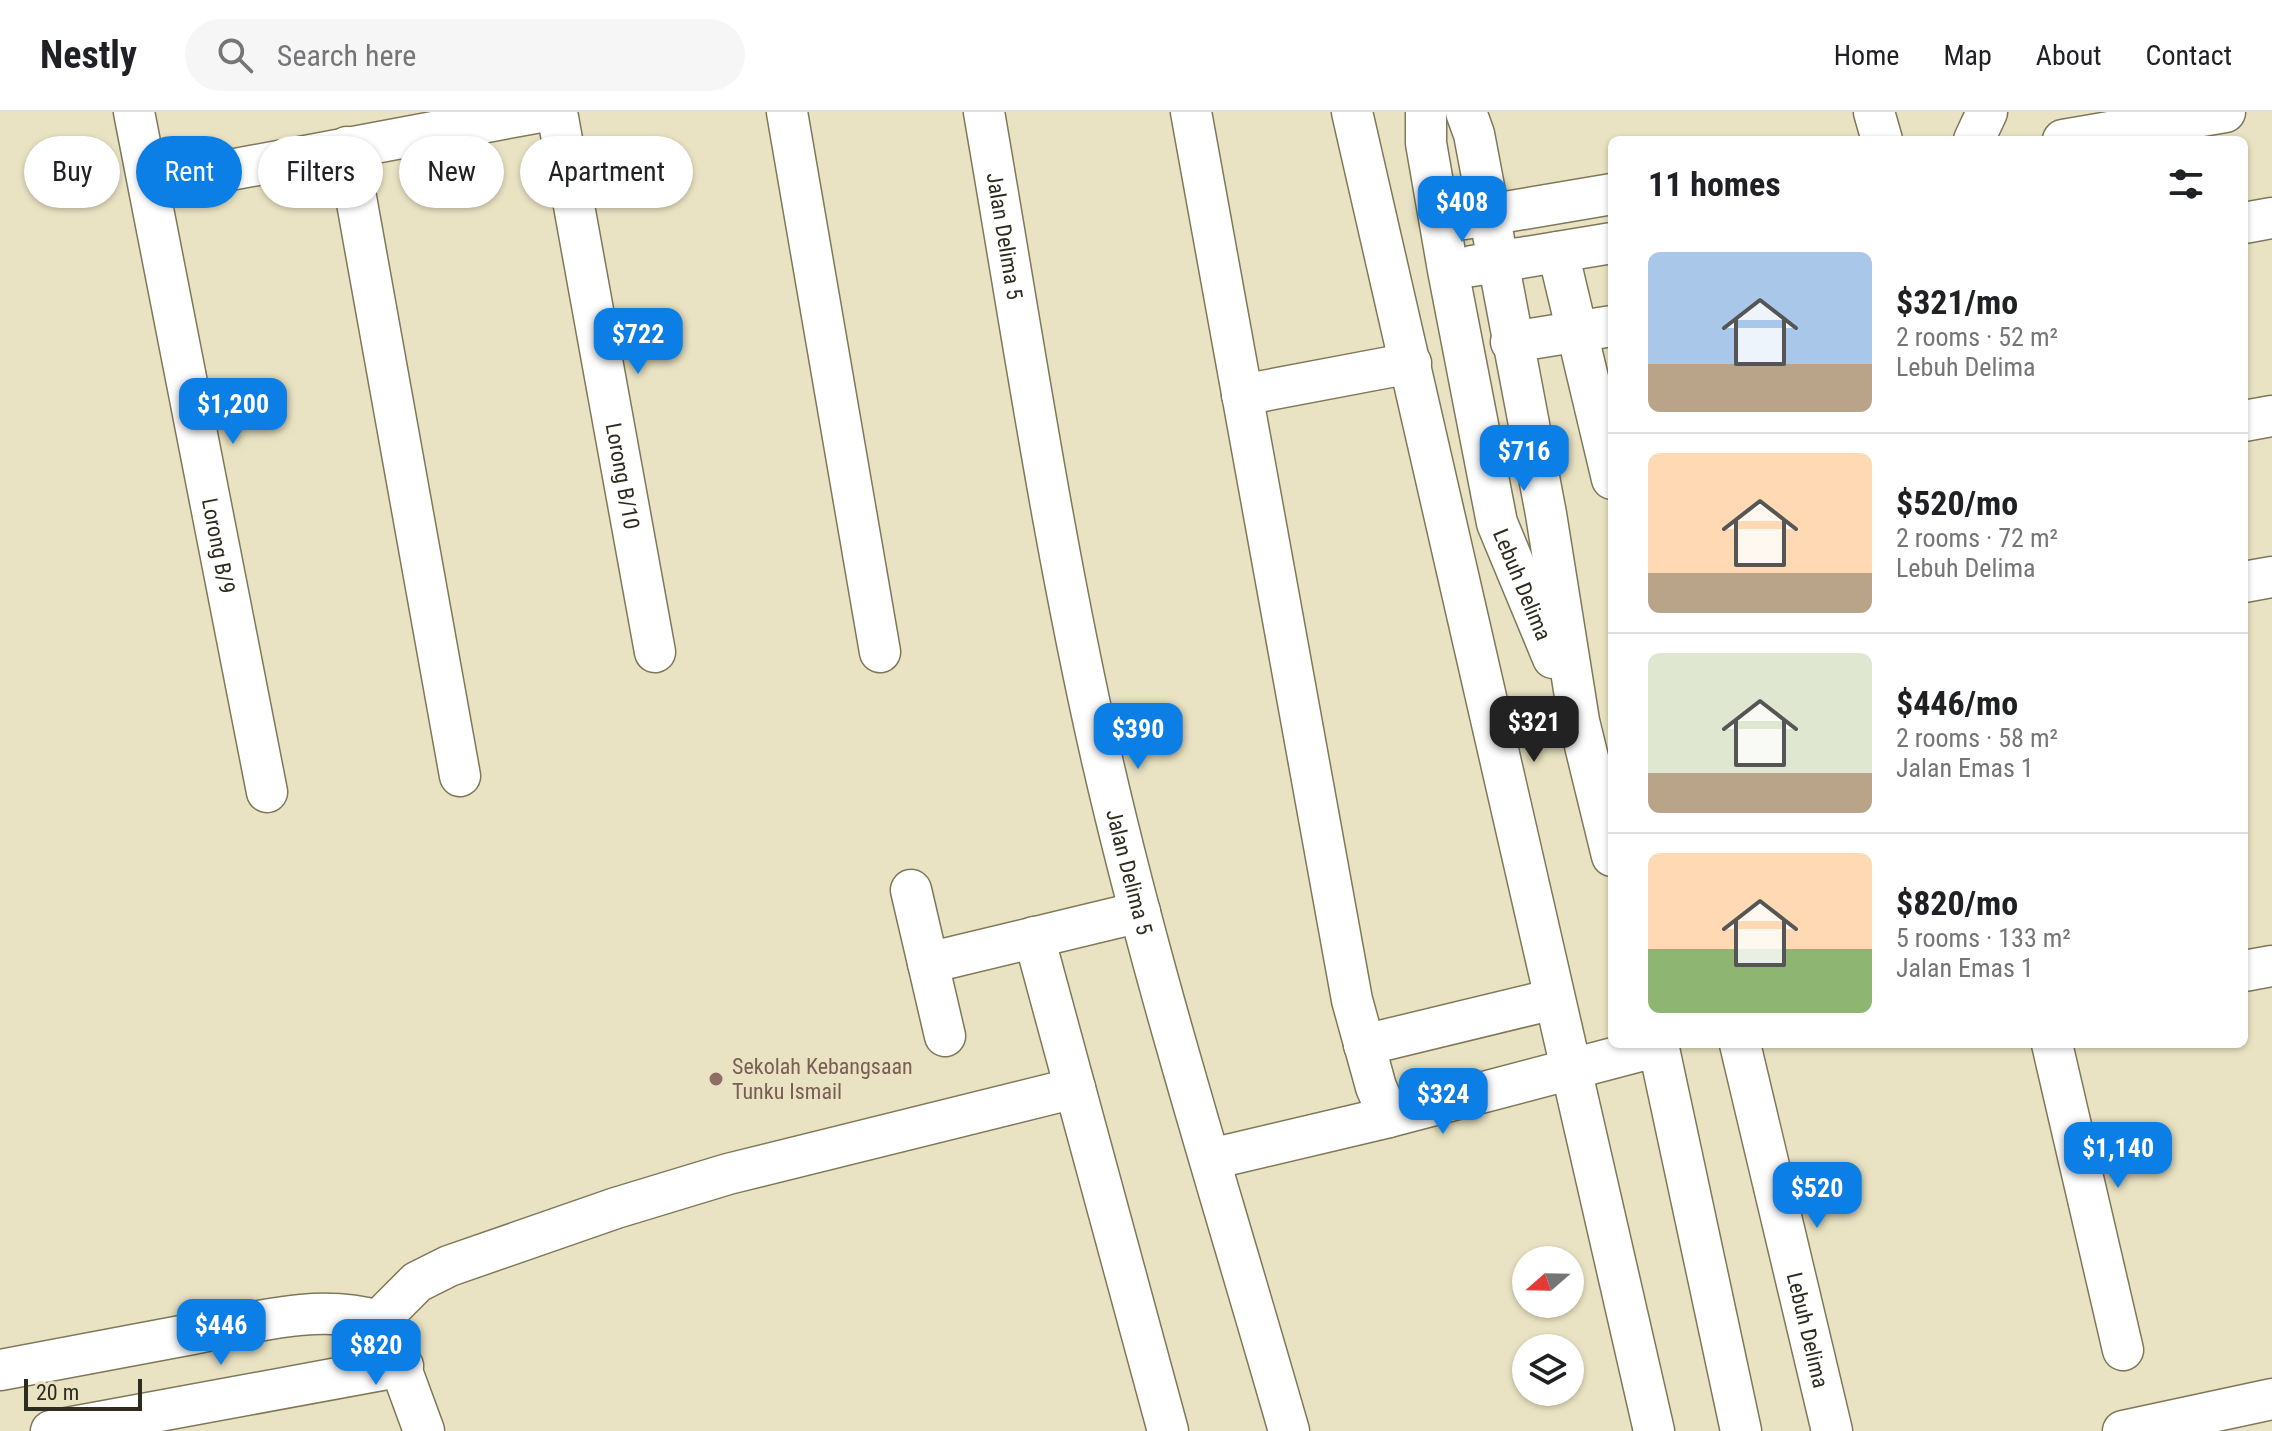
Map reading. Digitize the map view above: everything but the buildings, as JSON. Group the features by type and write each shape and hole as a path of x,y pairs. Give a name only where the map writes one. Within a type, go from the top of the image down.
{"street":[{"name":"Lorong B/9","path":"134,112 139,136"},
{"path":"383,140 540,112"},
{"name":"Lorong B/10","path":"557,112 655,652"},
{"path":"787,112 880,652"},
{"name":"Jalan Delima 5","path":"984,112 1071,610 1101,754 1140,912 1289,1431"},
{"path":"1191,112 1352,1000 1389,1117"},
{"path":"1352,112 1654,1431"},
{"name":"Lebuh Delima","path":"1426,112 1426,143 1497,523 1579,721"},
{"name":"Lebuh Delima","path":"1466,112 1474,134 1546,514 1579,721 1608,840"},
{"path":"1874,112 1881,136"},
{"path":"1976,136 1987,112"},
{"path":"2085,136 2225,112"},
{"path":"1441,223 1608,195"},
{"name":"Lorong B/9","path":"154,208 267,792"},
{"path":"358,208 460,776"},
{"path":"2248,222 2272,218"},
{"path":"1448,270 1608,244"},
{"path":"1558,252 1595,329 1608,444"},
{"path":"1511,342 1595,329"},
{"path":"1242,395 1411,363"},
{"path":"2248,420 2272,416"},
{"path":"2248,581 2272,577"},
{"path":"911,890 945,1036"},
{"path":"928,963 1140,912"},
{"path":"1034,937 1168,1431"},
{"path":"2248,970 2272,966"},
{"path":"1364,1045 1554,999"},
{"path":"1211,1159 1389,1117 1648,1048"},
{"path":"1660,1048 1741,1431"},
{"name":"Lebuh Delima","path":"1741,1048 1832,1431"},
{"path":"2053,1048 2123,1350"},
{"path":"378,1321 417,1282 449,1266 616,1208 728,1174 1075,1088"},
{"path":"0,1370 276,1319 326,1313 358,1315 378,1321 403,1366 424,1431"},
{"path":"51,1431 403,1366"},
{"path":"2123,1431 2272,1399"}],"place":[{"name":"Sekolah Kebangsaan Tunku Ismail","path":"716,1079"}]}
